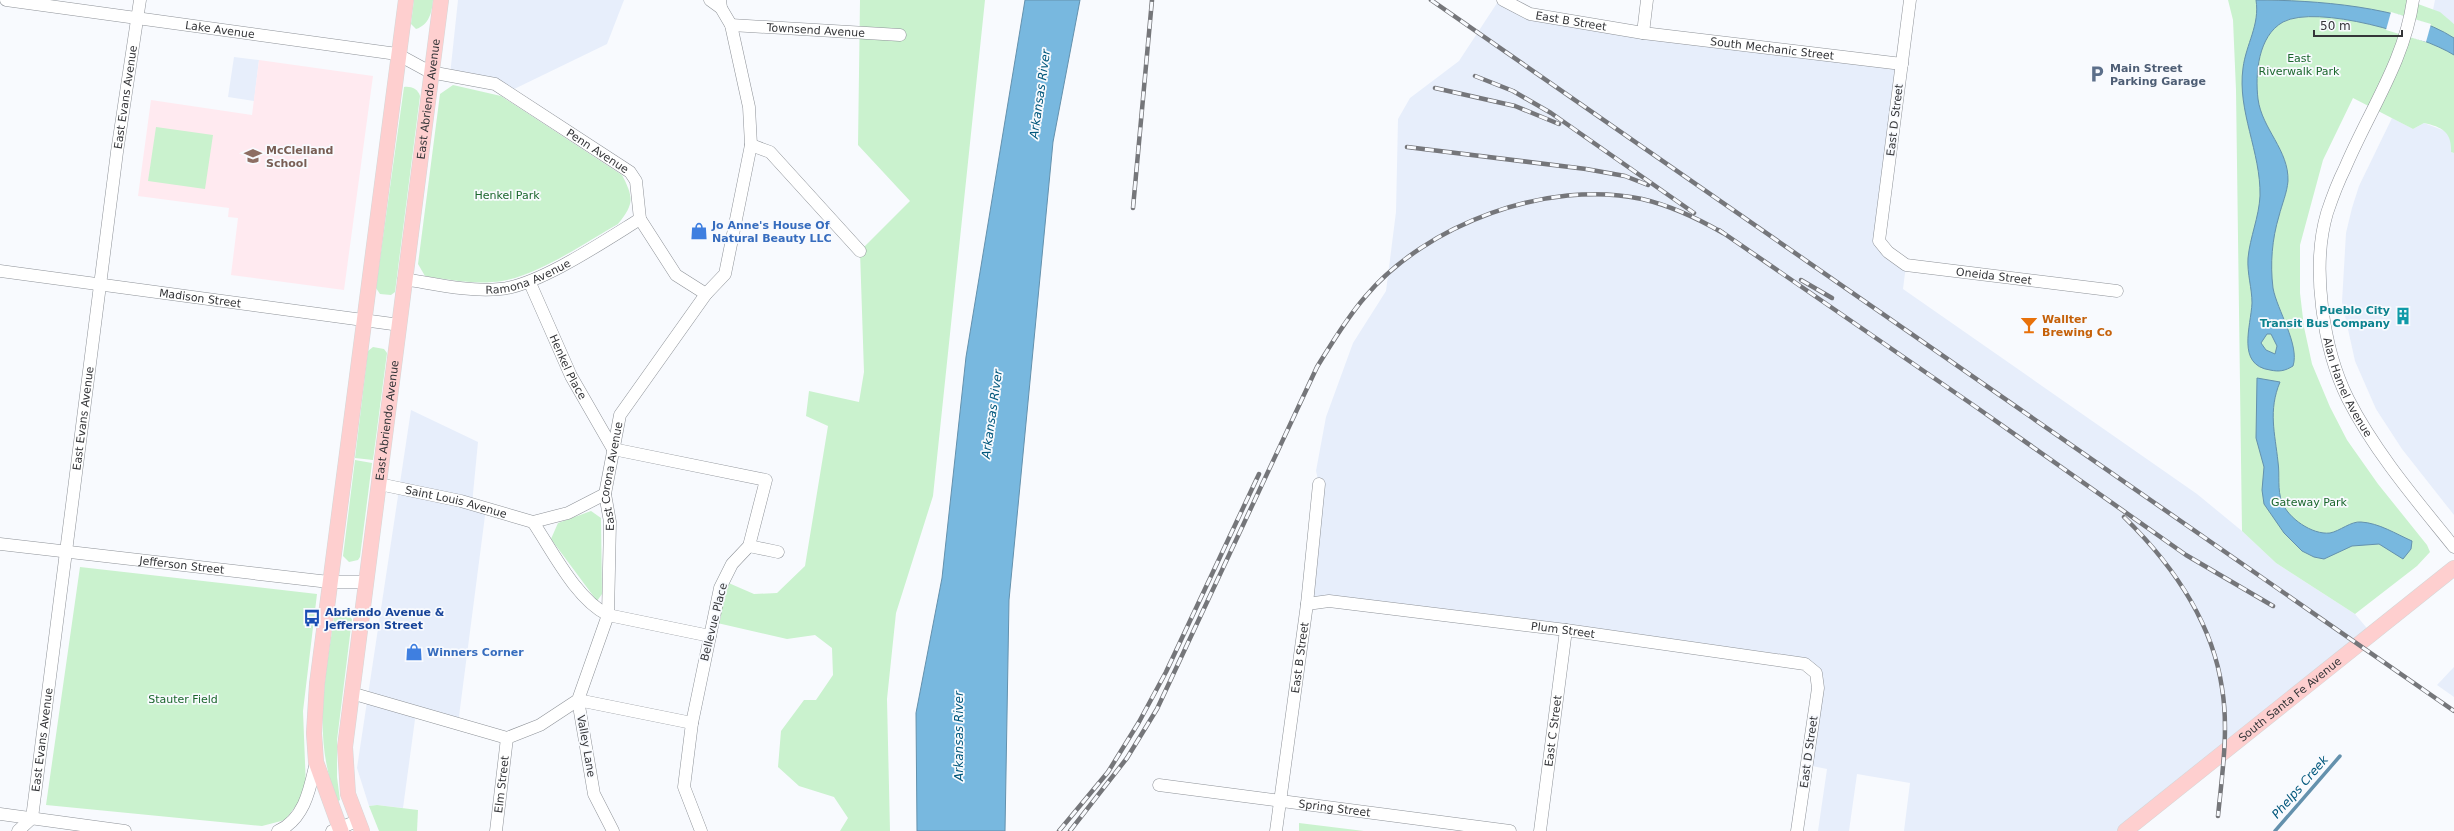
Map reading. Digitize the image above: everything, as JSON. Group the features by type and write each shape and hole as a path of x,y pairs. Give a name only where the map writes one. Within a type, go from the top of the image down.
{"main road":[{"name":"East Abriendo Avenue","path":"338,830 316,762 314,733 317,684 397,54 406,0"},
{"name":"East Abriendo Avenue","path":"360,826 348,794 345,747 365,582 400,325 404,279 430,72 441,0"},
{"name":"South Santa Fe Avenue","path":"2125,831 2454,568"}],"street":[{"name":"Lake Avenue","path":"6,0 397,54 430,72"},
{"name":"East Evans Avenue","path":"32,818 100,284 140,0"},
{"path":"710,0 721,4"},
{"name":"East B Street","path":"1503,0 1530,14 1643,33"},
{"path":"1643,33 1647,0"},
{"name":"East D Street","path":"1879,241 1910,0"},
{"name":"Alan Hamel Avenue","path":"2413,0 2407,28 2397,55 2345,168 2327,214 2320,266 2325,319 2332,356 2348,398 2362,424 2418,502 2454,547"},
{"name":"East Corona Avenue","path":"578,700 608,615 610,522 605,494 620,415 706,294 725,274 752,146 748,107 731,25 721,4"},
{"name":"Townsend Avenue","path":"731,25 900,35"},
{"name":"South Mechanic Street","path":"1643,33 1902,64"},
{"name":"Penn Avenue","path":"430,72 494,84 630,172 636,181 640,219 676,275 706,294"},
{"path":"752,146 770,152 860,251"},
{"name":"Ramona Avenue","path":"404,279 466,290 501,289 530,282 640,219"},
{"name":"Oneida Street","path":"1879,241 1888,252 1906,265 2118,291"},
{"name":"Madison Street","path":"0,271 363,322 400,325"},
{"name":"Henkel Place","path":"530,282 571,376 613,448"},
{"name":"Bellevue Place","path":"613,448 766,480 749,546 732,564 720,588 692,723 684,787 701,831"},
{"name":"Saint Louis Avenue","path":"379,484 461,501 533,522"},
{"name":"East B Street","path":"1276,831 1307,604 1319,484"},
{"path":"605,494 568,513 533,522 583,595 594,606 608,615 710,636"},
{"name":"Jefferson Street","path":"0,544 329,582 365,582"},
{"path":"749,546 778,552"},
{"name":"Plum Street","path":"1307,604 1329,600 1566,630 1806,664 1816,673"},
{"name":"East C Street","path":"1540,831 1566,630"},
{"name":"East D Street","path":"1798,831 1818,688 1816,673"},
{"path":"352,693 507,738 540,725 578,700"},
{"name":"Valley Lane","path":"613,831 594,794 578,700 692,723"},
{"name":"Elm Street","path":"496,831 507,738"},
{"path":"278,831 285,828 297,815 308,797 316,762"},
{"name":"Spring Street","path":"1159,785 1510,831"},
{"path":"0,814 125,831"},
{"path":"18,831 32,818"},
{"name":"East Abriendo Avenue","path":"338,830 360,826"}],"shaded area":[{"path":"458,0 624,0 607,44 508,92 450,75"},
{"path":"1499,0 1531,14 1902,64 1879,240 1906,265 1903,289 2197,494 2242,531 2276,563 2355,614 2371,633 2125,831 1904,831 1910,783 1857,774 1849,831 1818,831 1827,769 1807,765 1818,688 1805,664 1307,604 1319,484 1316,471 1326,417 1353,343 1386,291 1396,212 1398,119 1410,98 1459,61"},
{"path":"2435,0 2454,0 2454,24 2433,10"},
{"path":"234,57 259,60 254,101 228,97"},
{"name":"McClelland School","path":"259,60 373,76 344,290 231,275 238,218 228,217 229,208 138,196 151,100 252,115"},
{"path":"2392,118 2413,129 2424,123 2445,131 2452,140 2451,152 2454,153 2454,515 2402,449 2376,409 2355,361 2342,302 2346,233 2352,208 2359,186"},
{"path":"411,410 478,442 472,504 486,508 458,724 416,712 403,808 377,805 369,806 357,768"},
{"path":"2454,667 2454,697 2437,685"}],"green space":[{"path":"414,0 433,0 429,18 424,24 416,29 411,24"},
{"path":"860,0 985,0 933,496 896,613 887,699 890,831 840,831 848,818 834,797 799,786 778,767 781,731 804,700 816,700 833,675 832,648 815,635 787,639 713,622 724,581 754,594 777,593 805,566 828,426 806,416 809,391 859,402 864,372 860,251 910,201 858,145"},
{"name":"East Riverwalk Park","path":"2228,0 2407,0 2440,12 2454,24 2454,153 2451,152 2451,145 2448,136 2441,129 2424,123 2413,129 2353,98 2323,160 2300,245 2300,293 2304,327 2312,364 2330,407 2347,440 2378,484 2427,545 2430,552 2417,566 2355,614 2276,563 2242,531 2236,90 2233,20"},
{"name":"Henkel Park","path":"453,85 501,96 622,175 629,190 630,201 627,211 618,224 546,265 516,278 492,282 463,282 425,276 418,264 440,94"},
{"path":"404,87 414,88 420,96 395,292 391,295 380,294 376,288"},
{"path":"156,127 213,135 205,189 148,181"},
{"path":"373,347 384,349 387,353 373,460 355,458 368,351"},
{"path":"355,460 372,463 360,557 358,560 349,562 343,556"},
{"path":"591,511 601,518 602,594 597,601 551,539 558,523"},
{"name":"Stauter Field","path":"80,567 317,594 303,711 306,788 298,803 285,820 262,826 46,805"},
{"path":"338,614 348,615 352,619 337,740 337,777 340,800 338,801 330,779 325,757 323,711 324,687 334,618"},
{"path":"377,805 418,810 417,831 379,831 369,806"},
{"path":"1299,823 1364,831 1299,831"}],"water":[{"name":"Arkansas River","path":"1025,0 1080,0 1053,142 1009,600 1005,831 917,831 916,713 942,578 966,357"},
{"path":"2256,0 2304,1 2358,7 2410,19 2434,27 2454,38 2454,55 2439,47 2395,31 2344,19 2320,17 2299,17 2283,22 2268,36 2263,46 2258,67 2258,99 2260,110 2284,159 2288,181 2272,252 2272,279 2275,297 2291,338 2294,358 2293,366 2279,371 2259,367 2253,361 2249,353 2248,343 2252,303 2248,258 2260,196 2257,163 2246,116 2242,84 2243,68 2257,9","holes":["2267,334 2271,334 2277,346 2275,354 2266,350 2261,343"]},
{"path":"2257,378 2280,382 2274,403 2273,422 2279,467 2280,497 2285,508 2295,519 2308,528 2323,533 2334,532 2357,522 2374,524 2381,527 2412,541 2411,549 2403,559 2379,544 2352,546 2324,559 2314,557 2302,551 2284,533 2264,504 2262,490 2264,467 2256,438"}],"pier":[{"path":"2391,12 2431,24 2426,42 2386,30"}],"waterway":[{"name":"Phelps Creek","path":"2275,831 2340,756"}],"railway":[{"path":"1133,208 1152,0"},
{"path":"1431,0 2454,711"},
{"path":"1475,76 1513,91 1551,113 1694,213"},
{"path":"1435,88 1515,106 1559,124"},
{"path":"1407,147 1586,169 1625,176 1648,185"},
{"path":"1070,831 1127,758 1157,709 1317,367 1358,305 1391,271 1421,248 1455,229 1491,213 1529,202 1568,196 1606,194 1642,199 1664,205 1684,213 1723,233"},
{"path":"1719,230 1976,407 2186,555 2273,606"},
{"path":"1801,280 1832,298"},
{"path":"1059,831 1108,772 1139,722 1166,672 1259,474"},
{"path":"2124,517 2158,554 2187,595 2199,616 2217,663 2222,688 2225,720 2223,769 2218,816"}],"place":[{"name":"Main Street Parking Garage","path":"2097,74"},
{"name":"McClelland School","path":"253,156"},
{"name":"Jo Anne's House Of Natural Beauty LLC","path":"699,231"},
{"name":"Pueblo City Transit Bus Company","path":"2403,316"},
{"name":"Wallter Brewing Co","path":"2029,325"},
{"name":"Abriendo Avenue & Jefferson Street","path":"312,618"},
{"name":"Winners Corner","path":"414,652"}],"park label":[{"name":"Gateway Park","path":"2309,502"}]}
